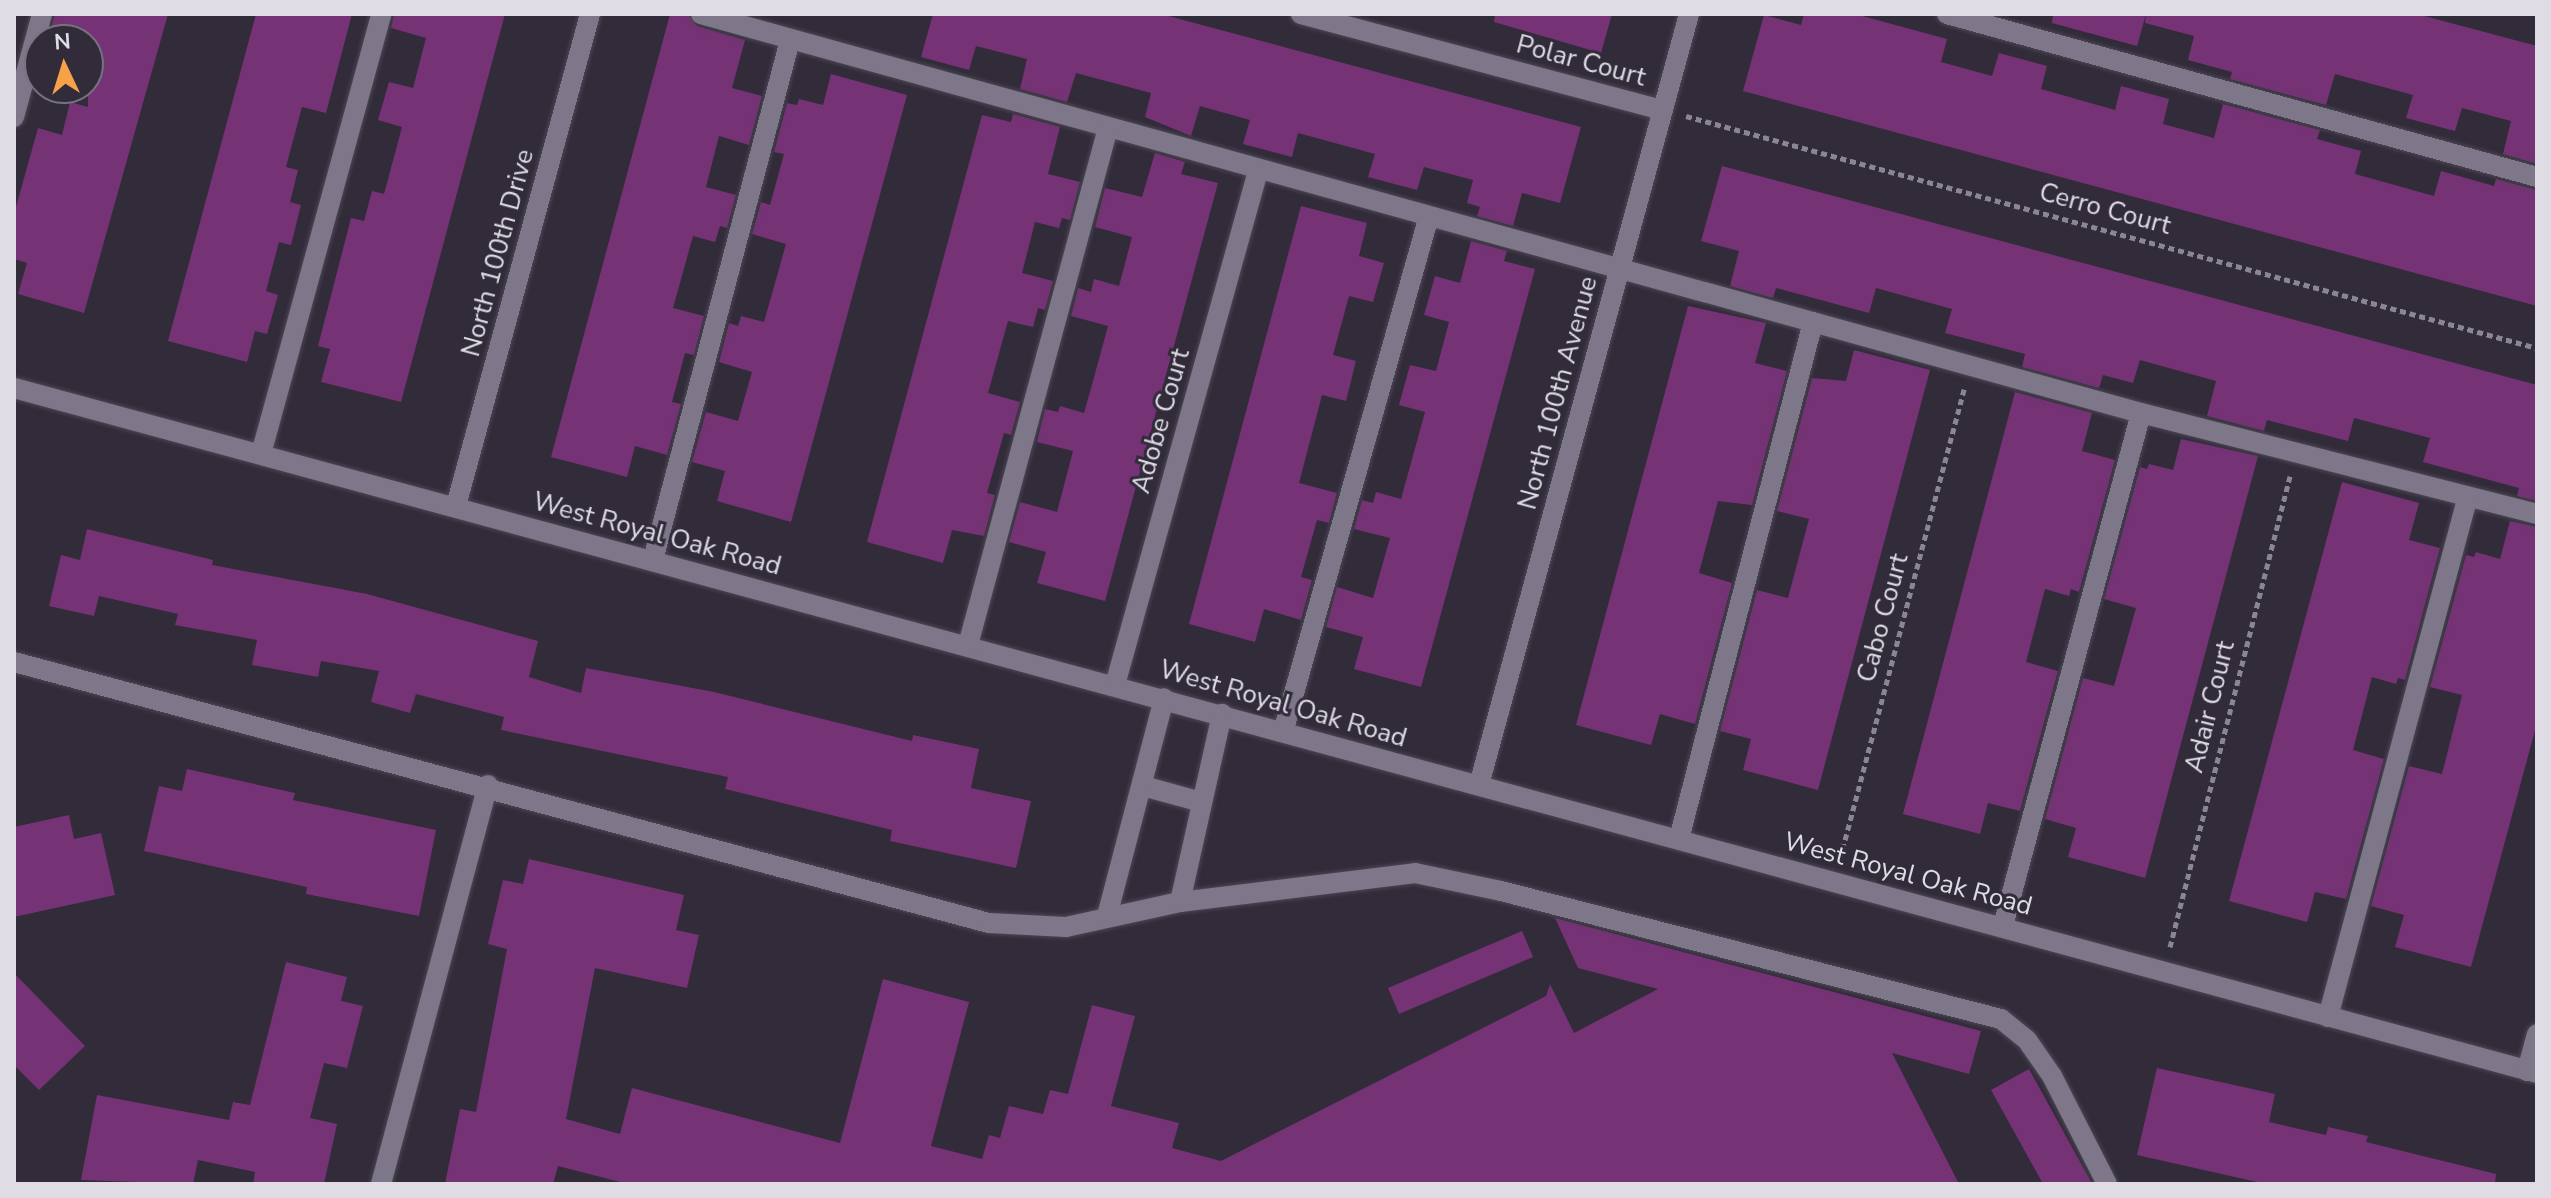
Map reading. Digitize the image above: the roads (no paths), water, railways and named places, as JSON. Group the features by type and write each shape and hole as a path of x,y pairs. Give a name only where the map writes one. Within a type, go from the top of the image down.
{"street":[{"path":"14,117 42,14"},
{"path":"261,454 381,14"},
{"name":"North 100th Drive","path":"456,506 590,14"},
{"path":"701,14 1258,171 2141,413 2537,514"},
{"name":"Polar Court","path":"1301,14 1662,110"},
{"name":"North 100th Avenue","path":"1479,785 1689,14"},
{"path":"1947,14 2537,177"},
{"path":"653,560 790,40"},
{"path":"968,645 1108,128"},
{"name":"Adobe Court","path":"1115,685 1258,171"},
{"path":"1283,732 1429,216"},
{"path":"1679,839 1813,322"},
{"name":"West Royal Oak Road","path":"14,388 2532,1072"},
{"path":"2003,926 2141,413"},
{"path":"2328,1017 2468,496"},
{"path":"14,662 488,785 989,923 1066,927 1180,902 1415,873 2001,1019 2027,1040 2052,1076 2107,1184"},
{"path":"1107,916 1164,698"},
{"path":"1180,902 1222,714"},
{"path":"381,1184 488,785"},
{"path":"1143,786 1201,802"},
{"path":"2532,1072 2537,1034"}]}
